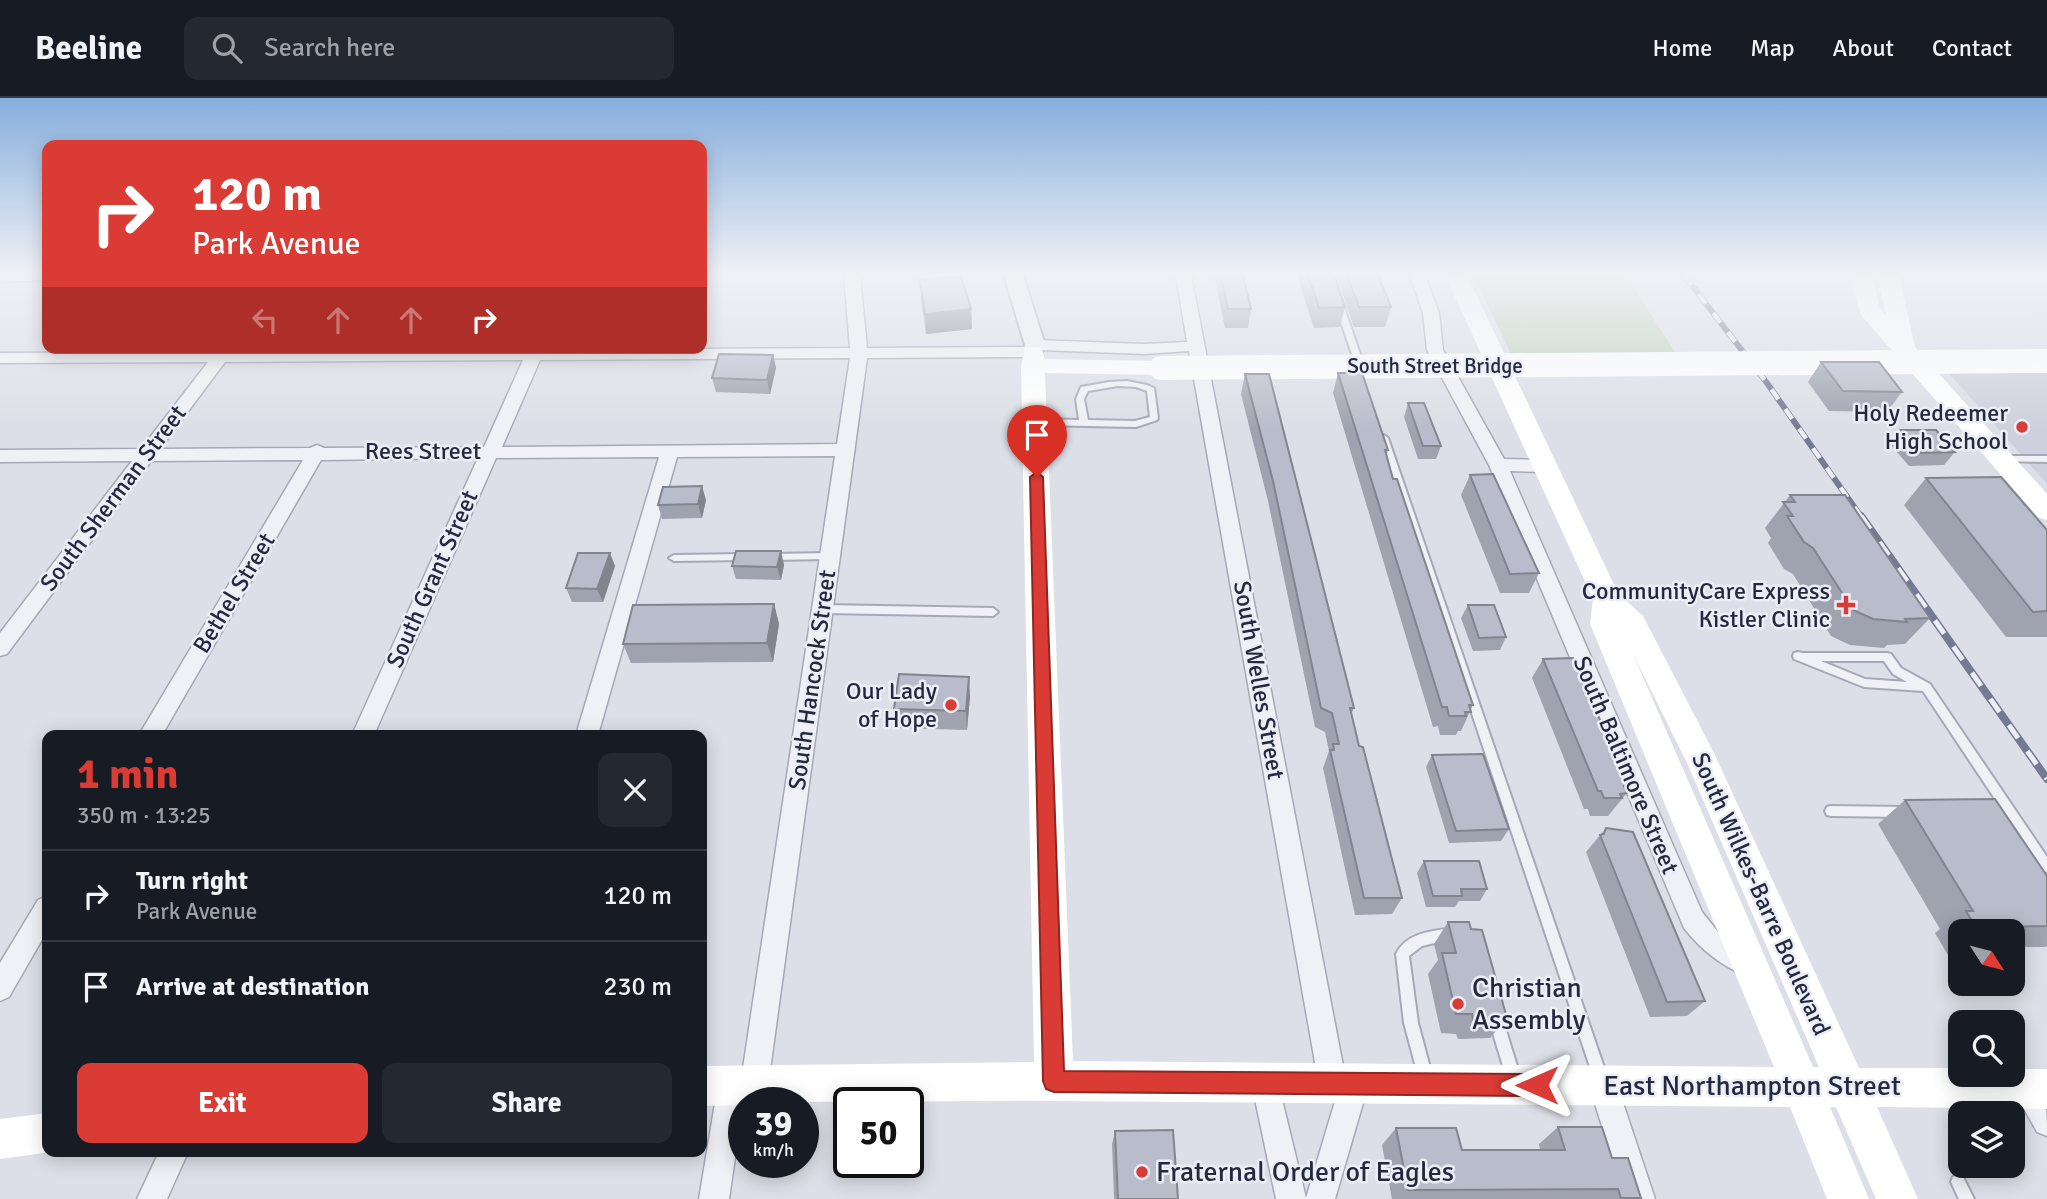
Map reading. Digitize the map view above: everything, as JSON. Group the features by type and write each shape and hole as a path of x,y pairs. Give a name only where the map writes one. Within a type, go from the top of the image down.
{"main road":[{"name":"South Wilkes-Barre Boulevard","path":"1481,326 1607,599 1633,624 1703,763 1896,1199"},
{"path":"1884,326 2047,511"},
{"path":"1899,326 1904,347"},
{"name":"South Street Bridge","path":"1034,354 1161,368 2047,361"},
{"path":"1034,354 1054,1081"},
{"name":"South Wilkes-Barre Boulevard","path":"1607,599 1605,624 1680,795 1848,1199"},
{"name":"East Northampton Street","path":"729,1085 1054,1081 1266,1085 2037,1088"},
{"path":"0,1139 42,1134"}],"street":[{"name":"South Hancock Street","path":"714,1199 729,1085 823,609 859,354 857,326"},
{"path":"1027,326 1034,354"},
{"name":"South Welles Street","path":"1193,326 1344,1085"},
{"name":"South Baltimore Street","path":"1433,326 1435,350 1498,465 1693,920 1709,940 1749,965"},
{"path":"707,353 1034,354 1197,346"},
{"path":"0,358 149,354"},
{"name":"South Sherman Street","path":"0,648 222,354"},
{"name":"South Grant Street","path":"365,730 489,450 535,354"},
{"path":"588,730 670,450"},
{"name":"Rees Street","path":"0,456 317,451 845,450"},
{"name":"Bethel Street","path":"153,730 317,451"},
{"path":"1498,465 1546,466"},
{"path":"1633,784 1680,795"},
{"path":"0,988 42,917"},
{"path":"1266,1085 1291,1199"},
{"path":"1320,1199 1344,1085"},
{"path":"1603,1085 1640,1199"},
{"path":"2037,1088 2047,1122"},
{"path":"152,1199 172,1157"}],"lane":[{"path":"1346,326 1364,380"},
{"path":"1035,422 1084,423 1136,424 1154,418 1151,390 1130,384 1100,385 1084,389 1080,398 1084,423"},
{"path":"1382,432 1603,1085"},
{"path":"2002,459 2047,459"},
{"path":"674,558 830,556"},
{"path":"823,609 993,612"},
{"path":"1926,687 1864,682 1798,656 1887,657 1897,671 1926,687 2047,867"},
{"path":"1831,811 1922,812"},
{"path":"1427,1085 1411,1023 1402,954 1408,946 1422,939 1466,934"},
{"path":"1492,1005 1516,1085"},
{"path":"1958,1182 1967,1199"}],"shaded area":[{"name":"Holy Redeemer High School","path":"1947,371 2047,371 2047,484"}],"green space":[{"path":"1498,326 1659,326 1675,352 1511,354"}],"building":[{"path":"719,354 773,355 767,380 712,378"},
{"path":"1821,362 1879,362 1902,392 1843,391"},
{"path":"1338,373 1362,373 1388,450 1385,450 1393,479 1397,479 1473,705 1469,705 1471,712 1465,712 1466,716 1449,716 1447,707 1442,707"},
{"path":"1245,374 1269,374 1354,708 1350,708 1359,746 1363,747 1402,898 1364,898 1330,750 1334,750 1333,744 1339,744 1332,713 1321,708 1273,481"},
{"path":"1408,403 1424,403 1441,446 1423,446"},
{"path":"1901,430 1936,430 1955,452 1919,453"},
{"path":"1493,474 1539,573 1510,574 1470,475"},
{"path":"2001,477 2047,530 2047,611 2033,612 1926,478"},
{"path":"702,486 698,504 658,505 663,487"},
{"path":"1790,495 1845,495 1930,618 1905,619 1907,622 1873,619 1853,610 1813,548 1804,542 1787,516 1793,516 1783,502 1795,502"},
{"path":"736,551 781,551 777,567 732,566"},
{"path":"578,553 610,553 597,589 566,588"},
{"path":"774,604 767,643 623,644 633,605"},
{"path":"1468,605 1494,605 1506,637 1479,638"},
{"path":"1573,658 1629,786 1624,786 1627,793 1620,794 1622,798 1604,798 1601,791 1598,791 1543,659"},
{"path":"899,674 969,677 966,711 894,709"},
{"path":"1483,754 1509,829 1456,831 1432,755"},
{"path":"1995,799 2047,876 2047,926 2025,926 2025,919 1971,919 1966,911 1973,911 1905,800"},
{"path":"1606,828 1633,832 1705,1001 1667,1002 1600,835 1604,834"},
{"path":"1424,861 1479,861 1487,889 1461,889 1462,896 1433,896"},
{"path":"1448,922 1469,922 1471,929 1482,930 1507,1018 1473,1020 1472,1014 1456,1014 1442,953 1456,953"},
{"path":"1558,1127 1602,1127 1612,1158 1628,1158 1641,1198 1621,1198 1618,1189 1408,1190 1396,1128 1456,1128 1462,1150 1565,1150"},
{"name":"Fraternal Order of Eagles","path":"1173,1130 1178,1199 1118,1199 1115,1131"}],"railway":[{"path":"1723,326 1862,518"},
{"path":"1861,516 2047,779"}],"place":[{"name":"Holy Redeemer High School","path":"2022,427"},
{"name":"CommunityCare Express Kistler Clinic","path":"1846,605"},
{"name":"Our Lady of Hope","path":"951,705"},
{"name":"Christian Assembly","path":"1458,1004"},
{"name":"Fraternal Order of Eagles","path":"1142,1172"}],"route":[{"path":"1037,477 1054,1081 1354,1086 1537,1085"}]}
